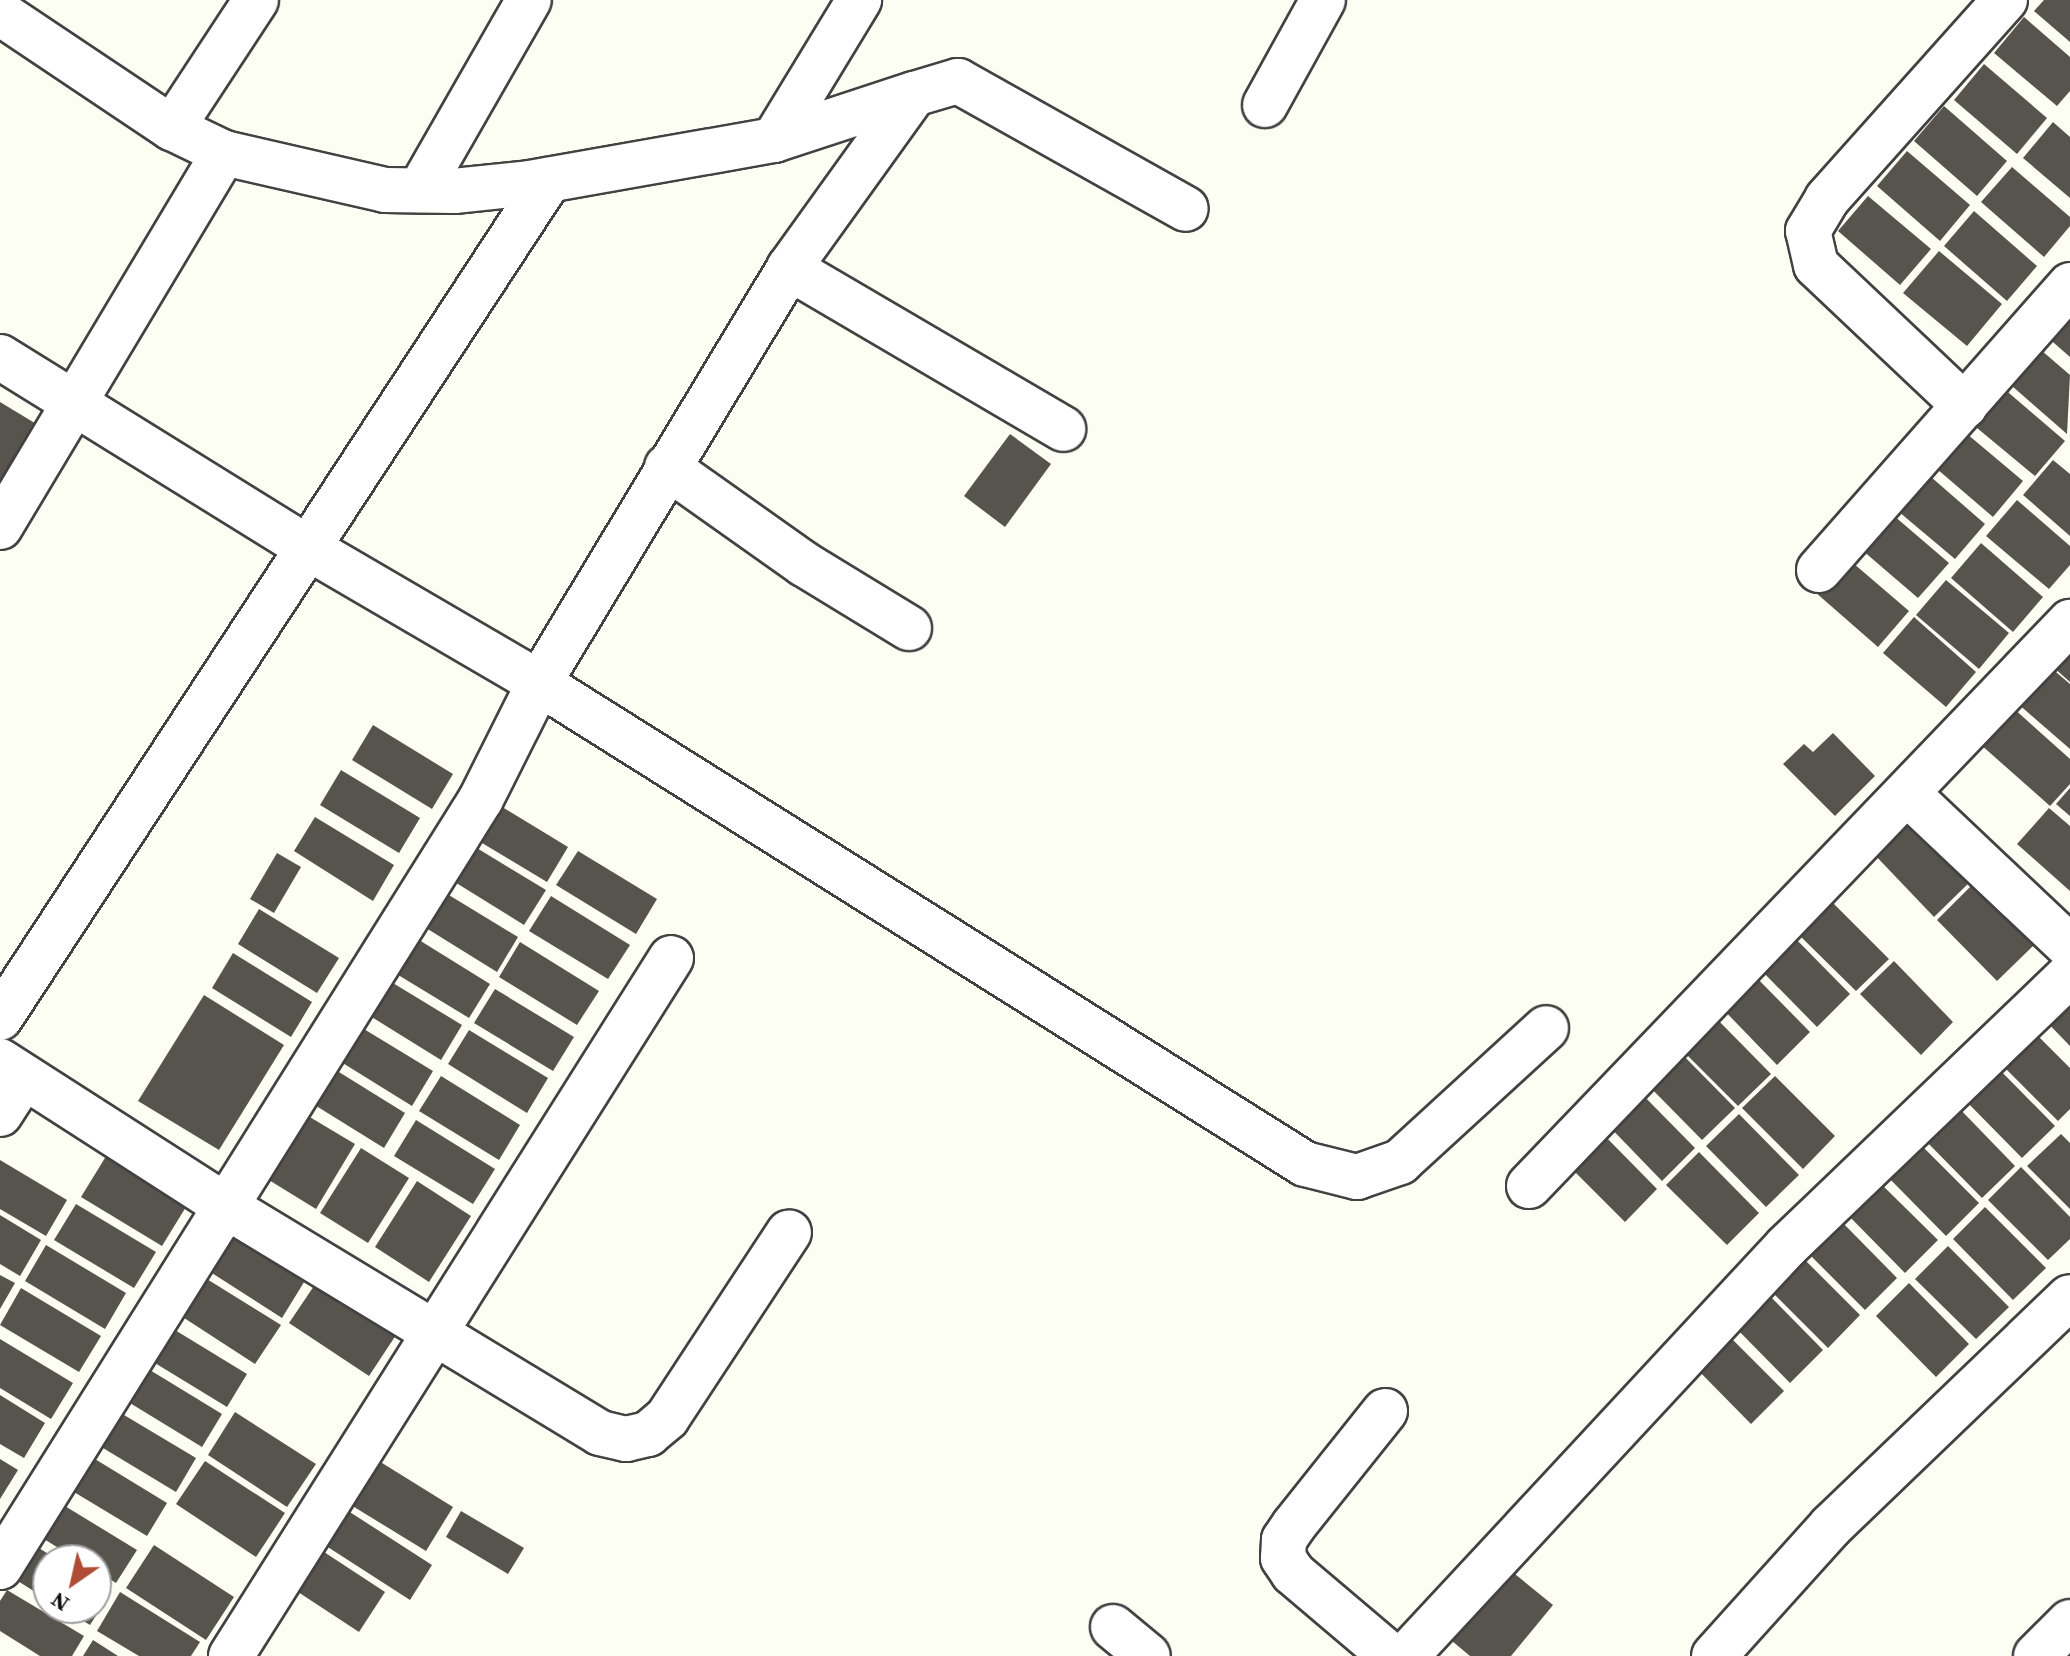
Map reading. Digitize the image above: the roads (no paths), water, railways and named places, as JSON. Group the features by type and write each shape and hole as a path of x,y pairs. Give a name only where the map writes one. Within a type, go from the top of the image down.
{"street":[{"path":"172,128 256,0"},
{"path":"420,190 529,0"},
{"path":"774,140 859,0"},
{"path":"1265,105 1323,0"},
{"path":"1965,406 1816,265 1808,231 1827,199 2005,0"},
{"path":"0,13 172,128 224,153 385,190 549,180 774,140 958,81 1186,209"},
{"path":"0,1567 481,799 539,683 789,268 914,94"},
{"path":"0,527 224,153"},
{"path":"0,1018 549,180"},
{"path":"789,268 1063,429"},
{"path":"1819,570 2070,285"},
{"path":"0,357 310,549 539,683 1305,1164 1357,1177 1400,1162 1546,1028"},
{"path":"667,467 804,564 909,628"},
{"path":"1529,1186 1909,795 2070,622"},
{"path":"1909,795 2070,947"},
{"path":"231,1656 671,958"},
{"path":"1406,1656 1786,1247 2070,975"},
{"path":"0,1114 12,1069 227,1207 600,1433 626,1439 648,1434 667,1418 789,1232"},
{"path":"1714,1656 1830,1527 2070,1297"},
{"path":"1385,1411 1289,1532 1283,1558 1293,1573 1391,1656"},
{"path":"2036,1656 2070,1622"},
{"path":"1113,1627 1148,1656"}]}
